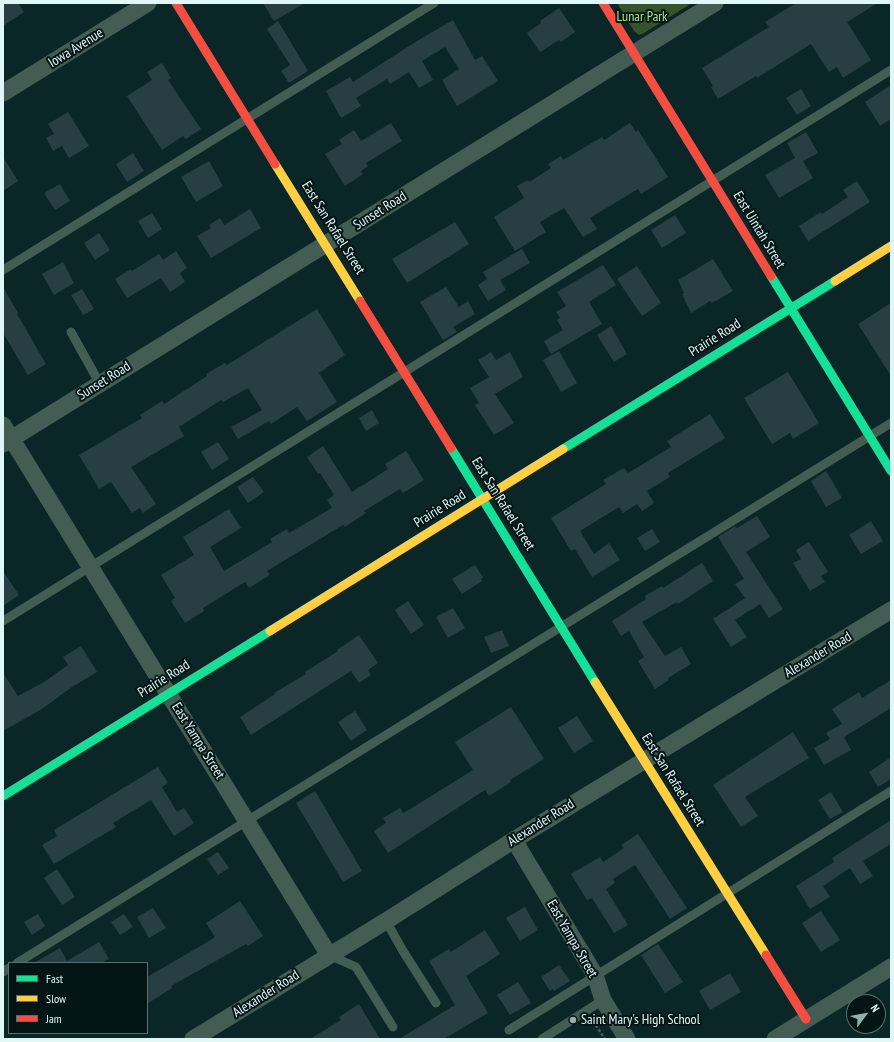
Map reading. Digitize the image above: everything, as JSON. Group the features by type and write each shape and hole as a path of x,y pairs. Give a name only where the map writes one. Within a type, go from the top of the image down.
{"street":[{"name":"Iowa Avenue","path":"3,93 148,3"},
{"name":"East San Rafael Street","path":"176,3 806,1019"},
{"name":"East Uintah Street","path":"603,3 891,471"},
{"name":"Sunset Road","path":"6,436 100,384 715,3"},
{"name":"Prairie Road","path":"3,796 891,246"},
{"name":"East Yampa Street","path":"6,436 90,566 329,955"},
{"name":"Alexander Road","path":"193,1039 644,760 891,610"},
{"name":"East Yampa Street","path":"514,840 596,975 603,1000 627,1039"},
{"path":"775,1039 891,967"}],"lane":[{"path":"3,270 434,3"},
{"path":"3,621 891,70"},
{"path":"71,332 100,384"},
{"path":"19,962 891,423"},
{"path":"509,1030 891,791"},
{"path":"386,921 436,1004"},
{"path":"329,955 356,967 393,1027"},
{"path":"542,1039 603,1000"}],"path":[{"path":"587,1010 605,1039"}],"green space":[{"name":"Lunar Park","path":"617,3 692,3 639,35 634,31"}],"building":[{"path":"3,3 18,3 24,12 3,26"},
{"path":"263,3 305,3 274,21"},
{"path":"796,3 878,3 847,22 871,60 843,78 837,67 829,72 811,44 757,78 756,76 718,99 711,87 713,86 702,68 769,27 765,22"},
{"path":"559,8 575,32 561,42 559,40 540,52 527,33 541,23 540,21"},
{"path":"453,20 475,60 482,56 498,81 457,106 442,80 459,69 445,47 422,61 433,80 419,88 409,72 390,84 387,79 356,98 361,106 341,118 326,91 350,77 353,82"},
{"path":"278,21 308,71 289,83 281,71 290,65 267,29"},
{"path":"162,63 171,78 168,80 201,129 186,139 183,136 162,150 127,96 152,80 147,72"},
{"path":"891,85 891,119 880,126 865,102"},
{"path":"801,89 811,106 797,115 786,98"},
{"path":"68,112 89,146 69,158 62,146 53,151 46,138 54,134 48,124"},
{"path":"391,123 402,141 366,163 368,166 361,171 363,174 345,186 325,154 342,144 339,140 354,130 361,141"},
{"path":"630,123 636,132 638,130 668,177 641,194 638,189 590,218 597,229 583,237 564,208 540,222 546,232 515,251 494,217 524,198 517,186 528,180 529,182 551,168 548,164 561,156 563,160 602,137 604,140"},
{"path":"806,132 818,153 803,161 813,178 779,198 765,175 795,158 787,143"},
{"path":"133,153 144,171 127,182 116,164"},
{"path":"3,157 18,181 3,191"},
{"path":"209,161 223,186 196,202 181,177"},
{"path":"857,181 870,202 808,241 799,226 821,212 822,214 848,197 843,190"},
{"path":"60,184 70,201 55,210 44,193"},
{"path":"250,209 261,228 211,258 197,236 211,228 209,225 220,218 224,225"},
{"path":"152,213 162,229 148,238 138,221"},
{"path":"675,215 686,233 662,248 651,230"},
{"path":"455,222 469,244 407,283 392,259"},
{"path":"99,233 110,250 95,260 84,243"},
{"path":"522,249 530,263 500,280 506,290 488,301 478,285 487,279 483,272"},
{"path":"176,251 187,268 180,273 185,282 170,292 161,278 127,298 115,279 131,269 132,271 159,254 163,260"},
{"path":"713,259 733,291 712,303 710,301 691,313 682,294 684,293 678,280"},
{"path":"63,262 74,283 54,295 42,274"},
{"path":"603,265 616,285 589,302 602,324 551,354 544,341 563,330 557,320 560,318 556,312 566,306 557,292"},
{"path":"637,266 661,303 642,316 617,279"},
{"path":"3,287 46,364 28,375 3,333"},
{"path":"446,287 459,307 468,301 475,314 453,327 457,332 443,340 420,302"},
{"path":"82,289 94,309 83,315 71,295"},
{"path":"891,303 891,376 858,324"},
{"path":"317,309 345,355 319,373 337,402 307,421 297,407 271,424 269,421 238,439 231,427 262,410 248,388 223,402 221,400 179,427 184,436 131,467 156,504 143,513 140,508 132,513 111,482 99,489 79,455 142,418 140,415 162,401 164,404 207,376 206,374 225,363 227,365"},
{"path":"611,326 627,354 614,362 597,335"},
{"path":"559,351 577,383 561,392 543,360"},
{"path":"491,352 496,360 510,352 523,377 495,394 514,423 494,435 475,405 479,403 470,388 489,377 478,360"},
{"path":"788,372 819,423 793,439 790,433 772,444 744,398"},
{"path":"372,410 379,423 366,431 359,418"},
{"path":"710,414 725,438 668,473 670,477 647,491 654,503 642,511 637,504 623,513 619,507 580,531 594,554 609,543 620,560 592,577 575,549 571,551 551,518 606,484 603,480 624,468 628,473 671,447 667,441"},
{"path":"218,442 229,459 212,470 201,452"},
{"path":"323,446 352,492 388,469 385,464 406,451 424,480 403,493 400,489 364,511 366,513 345,527 343,525 267,571 270,575 249,588 245,582 203,608 204,611 185,623 171,601 175,598 161,575 194,555 183,537 229,509 241,528 210,547 224,571 272,542 270,539 287,529 289,533 332,508 327,500 334,495 320,473 318,474 307,457"},
{"path":"826,471 842,498 826,507 811,481"},
{"path":"253,477 264,492 248,503 237,487"},
{"path":"757,516 770,537 746,552 783,609 769,618 760,604 735,620 747,637 731,647 713,619 745,598 735,584 744,579 718,537 735,526 737,528"},
{"path":"871,521 883,541 861,554 849,535"},
{"path":"652,529 660,542 645,551 637,538"},
{"path":"809,542 828,572 821,576 825,582 810,591 793,563 801,559 796,550"},
{"path":"702,563 713,581 678,604 677,602 642,622 665,656 681,647 691,664 668,678 669,680 655,689 638,661 644,657 629,631 621,636 612,621 646,599 645,596 662,586 663,588"},
{"path":"475,565 483,577 481,579 482,581 462,594 452,579"},
{"path":"3,571 19,595 3,606"},
{"path":"408,601 424,625 411,634 395,610"},
{"path":"453,608 465,628 448,638 436,617"},
{"path":"502,630 509,646 491,653 484,637"},
{"path":"359,635 378,663 368,670 371,675 359,683 351,671 251,735 240,717 275,694 274,693 306,674 305,672 338,651 337,650"},
{"path":"81,646 97,672 72,687 42,709 3,731 3,673 18,696 44,682 68,665 63,657"},
{"path":"891,680 891,708 844,737 851,750 824,765 814,748 830,739 826,733 842,724 832,709 859,692 862,698"},
{"path":"511,707 544,759 510,780 511,782 489,796 485,790 388,853 374,831 386,823 383,818 400,808 403,813 473,770 455,742"},
{"path":"355,711 367,730 351,741 338,722"},
{"path":"577,716 593,741 574,753 558,728"},
{"path":"793,732 809,758 745,797 758,816 741,827 713,785"},
{"path":"891,757 891,779 878,787 869,772"},
{"path":"158,767 168,783 162,787 177,812 184,808 194,823 174,836 151,800 113,823 116,827 54,864 42,845 57,836 54,830"},
{"path":"315,791 362,871 343,882 296,803"},
{"path":"831,792 843,812 830,819 818,800"},
{"path":"891,820 891,844 863,861 873,876 860,884 850,868 823,886 830,897 810,909 796,886 834,862 832,858"},
{"path":"638,834 687,908 670,919 635,865 613,879 615,883 606,889 628,925 614,933 592,898 587,900 571,874 600,857 603,862 624,848 621,845"},
{"path":"218,852 229,868 218,875 207,859"},
{"path":"57,869 75,897 62,905 44,878"},
{"path":"240,901 263,936 248,946 246,944 171,986 172,988 148,1003 148,976 215,937 206,923"},
{"path":"525,907 538,930 520,941 506,918"},
{"path":"153,908 166,928 149,938 137,917"},
{"path":"821,911 840,940 821,952 802,923"},
{"path":"38,914 45,926 32,935 24,922"},
{"path":"124,914 133,927 120,935 111,922"},
{"path":"485,930 500,954 466,976 488,1013 444,1039 399,1039 455,1005 429,961 449,949 451,952"},
{"path":"99,942 109,959 103,962 36,962 60,948 67,961"},
{"path":"658,944 683,982 665,993 641,955"},
{"path":"559,965 570,981 554,991 552,989 550,991 541,977"},
{"path":"730,973 741,992 710,1010 699,991"},
{"path":"518,982 531,1003 510,1015 497,995"},
{"path":"359,1004 380,1039 310,1039 341,1020 339,1017"}],"traffic: fast":[{"path":"771,276 891,471"},
{"path":"563,449 835,281"},
{"path":"451,448 595,682"},
{"path":"3,796 270,631"}],"traffic: slow":[{"path":"275,164 360,301"},
{"path":"835,281 891,246"},
{"path":"270,631 563,449"},
{"path":"595,682 766,955"}],"traffic: jam":[{"path":"176,3 275,164"},
{"path":"603,3 771,276"},
{"path":"360,301 451,448"},
{"path":"766,955 806,1019"}],"place":[{"name":"Saint Mary's High School","path":"573,1020"}]}
